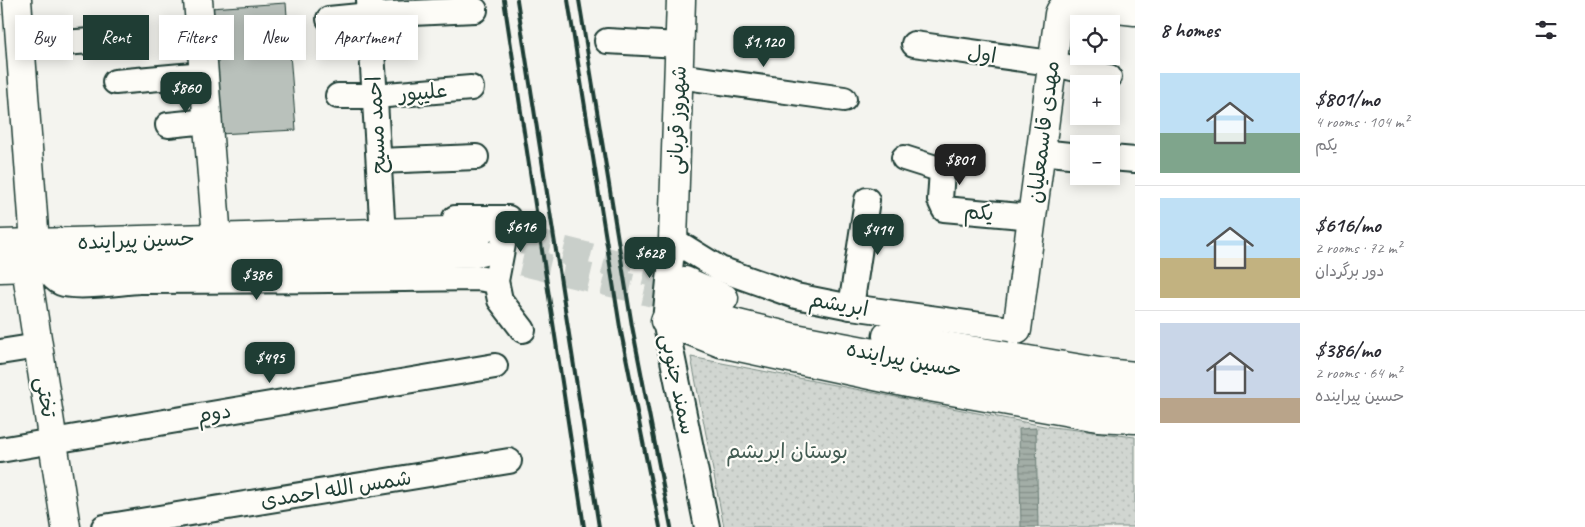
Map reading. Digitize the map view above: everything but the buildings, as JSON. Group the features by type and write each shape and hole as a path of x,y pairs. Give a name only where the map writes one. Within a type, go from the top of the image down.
{"main road":[{"name":"تختی","path":"17,0 18,15"},
{"path":"198,0 216,226"},
{"name":"شهروز قربانی","path":"673,240 681,0"},
{"name":"مهدی قاسمعلیان","path":"1017,330 1051,63 1061,8 1059,3 1135,12"},
{"name":"تختی","path":"20,60 26,261 66,527"},
{"name":"حسین پیراینده","path":"0,244 26,261 481,241"},
{"path":"676,300 721,343 913,384 1098,418 1135,419"},
{"name":"حسین پیراینده","path":"676,300 737,304 799,319 967,350 1096,372 1135,376"},
{"name":"حسین پیراینده","path":"676,300 730,322 795,338 1101,396 1135,400"}],"street":[{"path":"344,15 370,8 475,10"},
{"name":"احمد مسیح","path":"370,8 382,219"},
{"path":"607,41 679,45"},
{"name":"اول","path":"914,44 1051,63 1101,75"},
{"path":"115,82 204,74"},
{"path":"678,76 844,99"},
{"name":"علیپور","path":"338,96 375,96 471,88"},
{"path":"168,126 208,122"},
{"path":"1041,152 1070,155"},
{"path":"379,161 476,157"},
{"name":"یکم","path":"904,158 942,170 940,200 944,209 1032,217"},
{"path":"1120,159 1135,160"},
{"path":"851,306 867,200"},
{"path":"26,261 138,226 216,226 382,219 508,218 496,281 500,300 523,330"},
{"name":"سمند جنوبی","path":"673,240 676,300 707,527"},
{"name":"ابریشم","path":"673,240 720,269 796,296 851,306 1017,330"},
{"path":"26,261 61,283 78,285 124,282 477,278 496,281"},
{"path":"0,352 38,346"},
{"name":"دوم","path":"0,450 495,366"},
{"name":"شمس الله احمدی","path":"104,527 509,461"}],"green space":[{"name":"بوستان ابریشم","path":"691,357 1044,426 1135,437 1135,527 724,527"}],"shaded area":[{"path":"1036,428 1038,527 1021,527 1019,429"}],"tunnel":[{"path":"482,230 685,281"},
{"path":"481,252 679,299"}],"railway":[{"path":"504,0 584,527"},
{"path":"517,0 599,527"},
{"path":"568,0 620,327 660,527"},
{"path":"579,0 632,326 671,527"}]}
